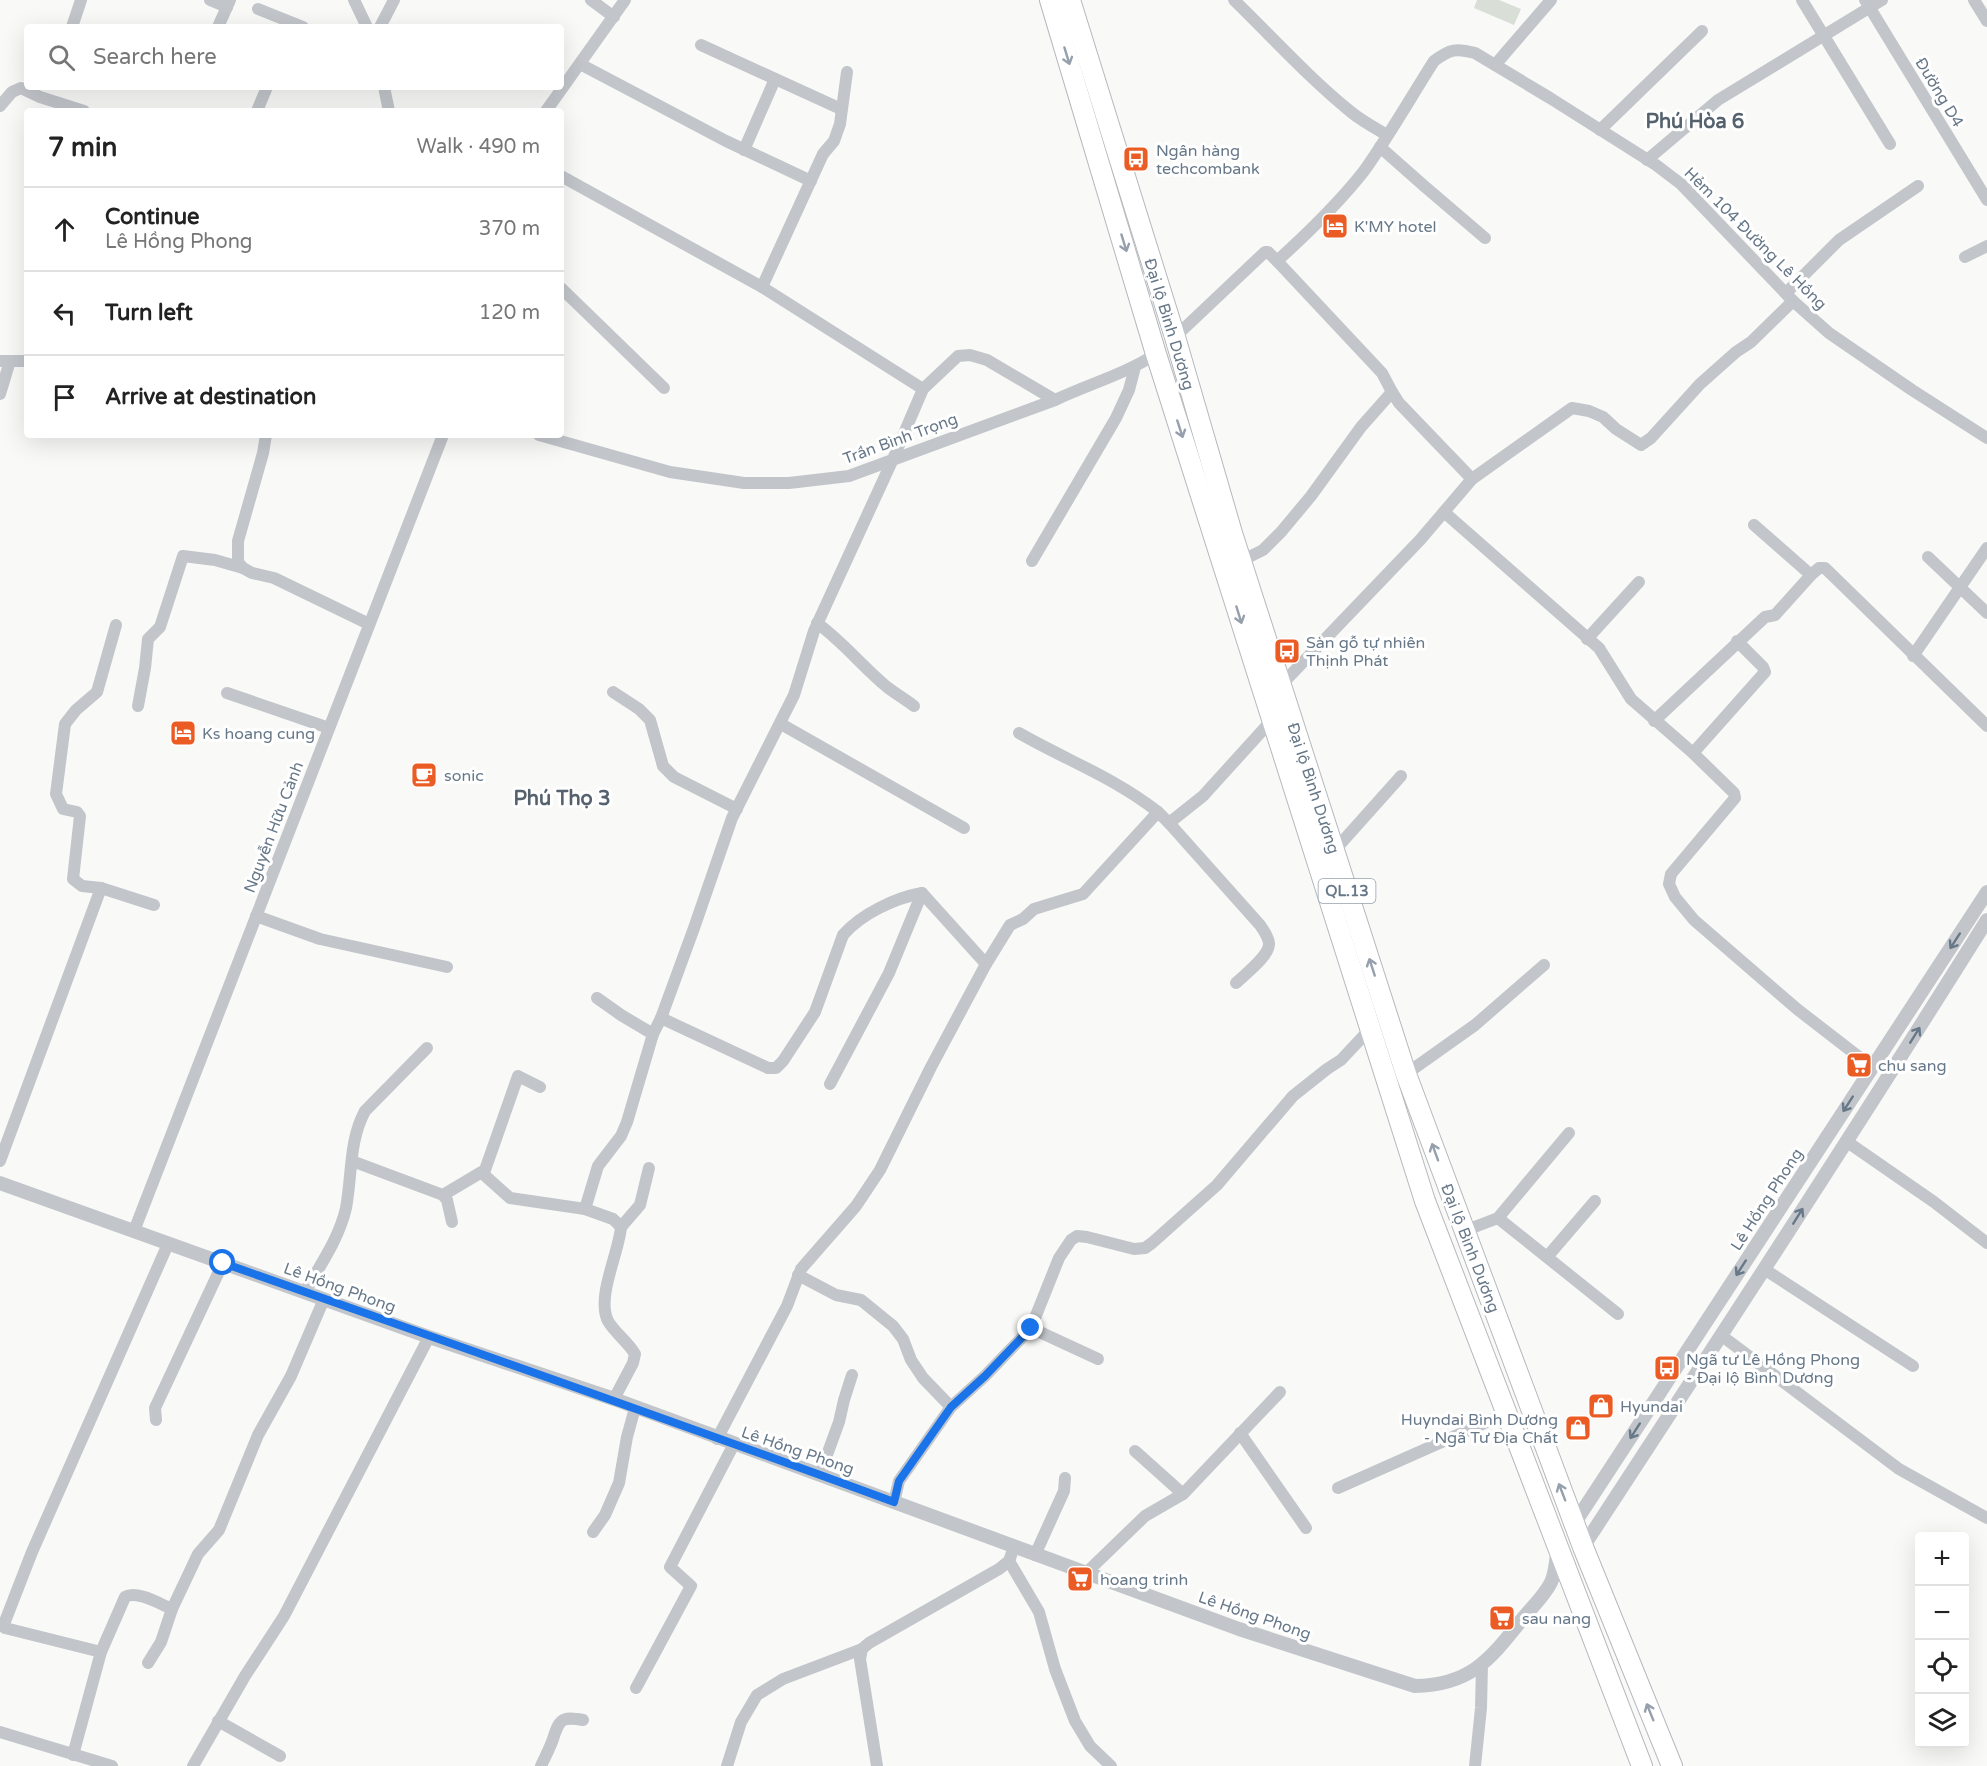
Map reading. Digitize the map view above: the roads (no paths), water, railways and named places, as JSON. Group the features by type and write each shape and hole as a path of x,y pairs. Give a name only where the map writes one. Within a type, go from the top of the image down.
{"highway":[{"name":"Đại lộ Bình Dương","path":"1050,0 1156,354 1425,1201 1558,1546 1559,1576 1642,1766"},
{"name":"Đại lộ Bình Dương","path":"1070,0 1175,337 1241,561 1406,1074 1574,1524 1672,1766"},
{"path":"1156,354 1175,337"},
{"path":"1558,1546 1574,1524"},
{"path":"1559,1576 1583,1547"}],"street":[{"path":"73,24 81,0"},
{"path":"210,0 228,4 220,24"},
{"path":"354,0 366,24"},
{"path":"382,24 394,0"},
{"path":"591,0 614,17"},
{"path":"564,86 625,0"},
{"path":"1234,0 1310,76 1353,114 1387,135"},
{"path":"1495,65 1551,0"},
{"path":"1802,0 1890,144"},
{"path":"1647,160 1718,100 1823,35 1868,4 1882,0"},
{"path":"1974,0 1987,21"},
{"name":"Đường D4","path":"1868,4 1987,200"},
{"path":"258,9 293,24"},
{"path":"1600,130 1702,31"},
{"path":"701,45 841,109"},
{"name":"Hẻm 104 Đường Lê Hồng","path":"1277,261 1337,203 1380,147 1434,61 1447,52 1461,50 1475,53 1600,130 1681,184 1789,297 1829,333 1987,438"},
{"path":"580,64 744,150 811,181"},
{"path":"762,287 823,154 834,141 840,124 847,72"},
{"path":"744,150 775,79"},
{"path":"0,106 12,92 24,85"},
{"path":"31,90 40,97 75,108"},
{"path":"258,108 266,90"},
{"path":"385,90 388,108"},
{"path":"548,108 561,90"},
{"path":"1380,147 1485,238"},
{"path":"564,178 762,287 922,389"},
{"path":"1281,685 1444,513 1472,479 1572,408 1589,411 1603,417 1616,429 1641,445 1651,438 1700,384 1736,352 1751,342 1846,234 1918,186"},
{"path":"1965,257 1987,246"},
{"path":"1175,337 1265,252 1268,252 1382,373 1399,403 1472,479"},
{"path":"564,291 664,388"},
{"name":"Trần Bình Trọng","path":"550,438 670,472 744,483 789,483 849,476 1055,400 1135,367 1156,354"},
{"path":"585,1209 598,1166 621,1136 627,1122 653,1034 661,1018 737,809 794,696 817,623 893,459 922,389 958,356 970,355 987,360 1055,400"},
{"path":"0,394 5,361 24,361"},
{"path":"1032,561 1116,418 1130,390 1135,367"},
{"path":"1241,561 1263,550 1281,532 1311,496 1361,427 1392,392"},
{"path":"243,568 238,562 238,542 266,438"},
{"name":"Nguyễn Hữu Cảnh","path":"134,1232 441,438"},
{"path":"1444,513 1599,648 1631,699 1693,753 1734,793 1735,798 1671,874 1669,884 1674,897 1694,920 1797,1009 1872,1067"},
{"path":"1754,525 1811,575"},
{"path":"1913,656 1987,548"},
{"path":"138,706 148,639 160,627 183,556 215,560 274,578 369,624"},
{"path":"1928,557 1987,613"},
{"path":"1654,721 1766,616 1775,615 1811,575 1819,568 1825,568 1987,726"},
{"path":"1587,639 1639,582"},
{"path":"817,623 839,640 857,660 888,687 914,706"},
{"path":"116,625 97,692 76,710 65,724 56,794 63,809 77,812 80,816 73,879 75,882 82,886 101,888 154,905"},
{"path":"1693,753 1765,672 1763,667 1737,642"},
{"path":"613,692 639,709 650,720 663,766 668,772 737,809"},
{"path":"227,693 329,728"},
{"path":"1169,823 1203,796 1272,721"},
{"path":"781,724 964,828"},
{"path":"1019,733 1047,750 1124,788 1158,812 1260,925 1268,938 1269,946 1266,954 1236,983"},
{"path":"1334,850 1401,776"},
{"path":"717,1439 787,1306 801,1269 856,1206 880,1170 910,1106 986,964 1010,925 1023,919 1034,909 1083,894 1158,812"},
{"path":"0,1161 101,888"},
{"name":"Lê Hồng Phong","path":"1574,1524 1987,892"},
{"path":"661,1018 768,1068 776,1068 815,1012 843,934 848,928 887,903 922,893"},
{"path":"922,893 986,964"},
{"path":"830,1084 889,973 922,893"},
{"path":"256,916 320,939 447,967"},
{"path":"1583,1547 1896,1066 1987,920"},
{"path":"1406,1074 1475,1025 1544,966"},
{"path":"597,998 653,1034"},
{"path":"894,1502 899,1481 951,1407 985,1376 1031,1328 1053,1272 1071,1240 1077,1236 1134,1249 1145,1248 1217,1185 1293,1096 1341,1060 1370,1029"},
{"path":"305,1292 339,1234 355,1138 365,1111 427,1048"},
{"path":"443,1194 482,1173 488,1164 518,1076 540,1087"},
{"path":"1464,1231 1498,1218 1569,1133"},
{"path":"1846,1141 1934,1202 1987,1243"},
{"path":"352,1161 443,1194 447,1200 452,1222"},
{"path":"614,1399 633,1363 635,1354 610,1324 604,1308 621,1227 639,1205 649,1168"},
{"path":"482,1173 510,1198 585,1209 613,1219 621,1227"},
{"name":"Lê Hồng Phong","path":"0,1183 429,1337 614,1399 717,1439 820,1474 1239,1629 1415,1686 1430,1686 1464,1677 1482,1665 1559,1576"},
{"path":"1547,1257 1595,1201"},
{"path":"1498,1218 1618,1314"},
{"path":"101,1652 3,1627 32,1552 168,1244"},
{"path":"156,1420 155,1408 223,1263"},
{"path":"1764,1269 1913,1366"},
{"path":"798,1275 836,1294 861,1300 893,1326 903,1339 911,1360 922,1378 951,1407"},
{"path":"148,1663 198,1554 219,1530 258,1436 291,1376 324,1299"},
{"path":"1031,1328 1098,1359"},
{"path":"1722,1335 1899,1469 1987,1518"},
{"path":"193,1766 218,1721 284,1616 429,1337"},
{"path":"820,1474 840,1422 852,1375"},
{"path":"1086,1573 1145,1516 1183,1494 1280,1392"},
{"path":"593,1532 605,1515 619,1482 634,1408"},
{"path":"1338,1488 1507,1413"},
{"path":"1240,1433 1305,1528"},
{"path":"636,1688 691,1586 670,1567 734,1444"},
{"path":"1135,1451 1183,1494"},
{"path":"1035,1555 1064,1491 1065,1479"},
{"path":"727,1766 741,1722 757,1695 783,1679 862,1649 1009,1561 1014,1547"},
{"path":"1009,1561 1039,1612 1055,1669 1076,1721 1090,1746 1111,1766"},
{"path":"73,1755 101,1652 125,1597 130,1594 172,1609"},
{"path":"862,1649 860,1659 877,1766"},
{"path":"1475,1766 1481,1708 1482,1665"},
{"path":"541,1766 557,1725 563,1719 583,1720"},
{"path":"218,1721 280,1755"},
{"path":"0,1732 112,1766"}],"place":[{"name":"Ngân hàng techcombank","path":"1136,159"},
{"name":"K'MY hotel","path":"1335,226"},
{"name":"Sàn gỗ tự nhiên Thịnh Phát","path":"1287,651"},
{"name":"Ks hoang cung","path":"183,733"},
{"name":"sonic","path":"424,775"},
{"name":"chu sang","path":"1859,1065"},
{"name":"Ngã tư Lê Hồng Phong - Đại lộ Bình Dương","path":"1667,1368"},
{"name":"Hyundai","path":"1601,1406"},
{"name":"Huyndai Bình Dương - Ngã Tư Địa Chất","path":"1578,1428"},
{"name":"hoang trinh","path":"1080,1579"},
{"name":"sau nang","path":"1502,1618"}],"district":[{"name":"Phú Hòa 6","path":"1695,121"},
{"name":"Phú Thọ 3","path":"562,798"}]}
